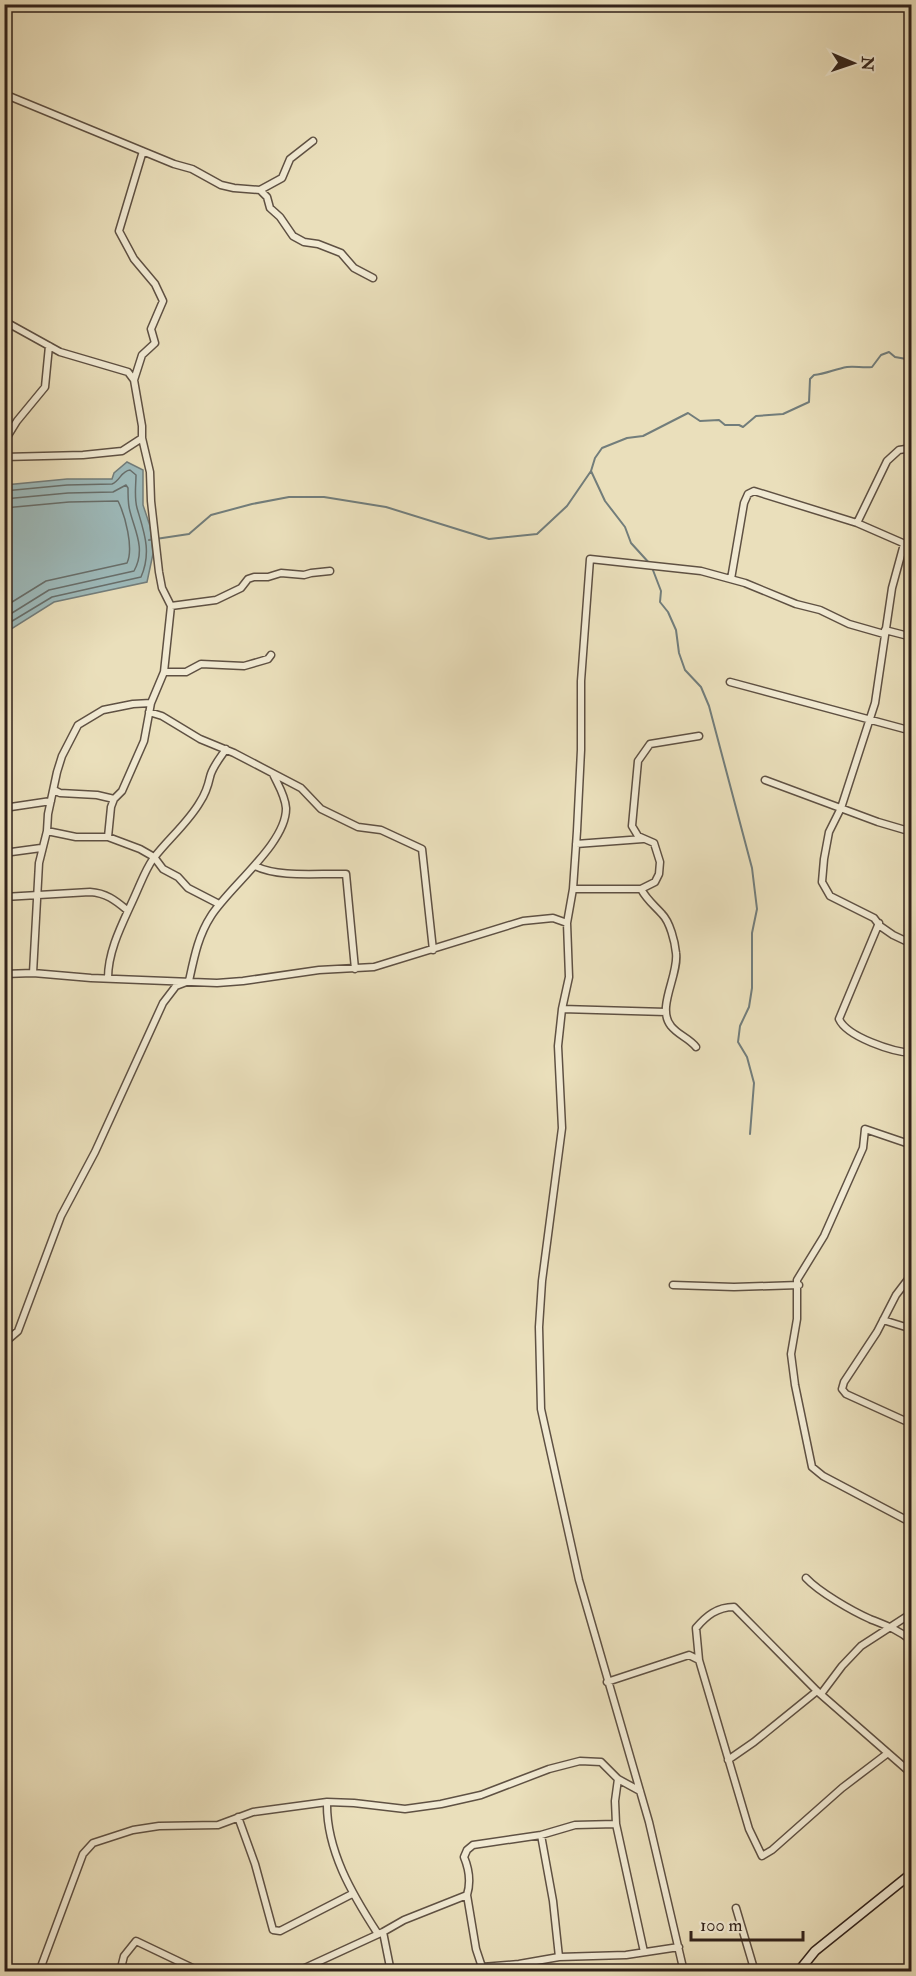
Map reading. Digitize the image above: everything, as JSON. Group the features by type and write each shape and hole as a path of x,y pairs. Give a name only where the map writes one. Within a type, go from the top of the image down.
{"street":[{"path":"4,94 174,164 192,169 221,185 234,188 260,190 282,178 290,159 313,141"},
{"path":"134,380 142,355 155,343 151,329 163,301 155,284 134,260 119,231 143,151"},
{"path":"260,190 267,197 270,208 280,217 293,237 341,252 354,268 373,278"},
{"path":"4,321 60,351 128,372 134,380 142,438 150,472 151,501 162,588 171,606 164,672 151,703 144,741 122,791 114,799 111,807 108,837"},
{"path":"4,442 17,421 45,387 49,346"},
{"path":"4,457 83,455 122,451 142,438"},
{"path":"857,523 887,461 899,450 912,448"},
{"path":"731,579 744,503 748,494 754,491 857,523 912,547"},
{"path":"904,544 892,588 879,684 870,721 841,808 830,832 822,872 823,887 830,896 874,918 893,935 912,944"},
{"path":"684,1971 640,1791 579,1580 541,1409 539,1327 542,1281 562,1128 558,1046 562,1009 569,977 567,922 573,889 576,844 581,681 590,559 701,571 820,610 849,624 912,637"},
{"path":"171,606 216,600 241,588 248,579 254,577 280,573 304,575 330,571"},
{"path":"164,672 186,672 201,664 244,666 268,660 270,655"},
{"path":"730,682 912,731"},
{"path":"33,973 41,848 47,831 51,801 62,756 78,725 103,710 151,703"},
{"path":"149,712 162,716 200,739 226,749 301,788 321,809 358,827 381,830 422,849 433,950"},
{"path":"573,889 641,889 655,882 659,874 660,862 654,843 638,836 632,826 638,761 650,744 699,736"},
{"path":"108,978 108,964 127,910 144,873 154,857 172,839 200,803 209,785 210,776 226,749"},
{"path":"189,981 197,944 210,917 219,904 255,866 284,823 286,808 284,795 273,774"},
{"path":"765,780 912,832"},
{"path":"54,790 60,793 97,795 114,799"},
{"path":"4,808 51,801"},
{"path":"47,831 76,837 108,837 140,849 154,857 163,868 178,877 188,888 219,904"},
{"path":"576,844 643,839"},
{"path":"4,852 41,848"},
{"path":"255,866 264,870 289,873 346,874 355,969"},
{"path":"641,889 647,900 668,923 676,953 675,972 667,999 666,1012 672,1028 696,1047"},
{"path":"4,897 103,893 127,910"},
{"path":"4,974 33,973 218,983 243,981 319,970 374,967 523,921 553,918 567,922"},
{"path":"879,923 839,1020 842,1025 874,1045 912,1053"},
{"path":"4,1343 18,1331 61,1216 96,1152 164,1003 176,986 189,981"},
{"path":"562,1009 666,1012"},
{"path":"912,1145 865,1129 863,1148 821,1244 797,1280 799,1285 797,1319 791,1354 812,1467 823,1476 912,1523"},
{"path":"912,1274 896,1295 844,1382 843,1392 912,1424"},
{"path":"673,1285 734,1287 799,1285"},
{"path":"883,1320 912,1329"},
{"path":"806,1578 820,1590 855,1611 912,1641"},
{"path":"888,1753 842,1788 772,1850 762,1856 749,1828 699,1660 696,1628 706,1616 724,1607 734,1606 819,1692 912,1774"},
{"path":"728,1760 819,1692 861,1646 912,1613"},
{"path":"607,1682 689,1656 699,1660"},
{"path":"39,1971 83,1854 93,1843 133,1830 159,1826 218,1825 253,1812 327,1802 405,1809 441,1804 481,1795 508,1786 540,1771 580,1761 601,1762 618,1779 640,1791"},
{"path":"618,1779 615,1801 616,1824 644,1952"},
{"path":"327,1802 327,1821 338,1858 352,1894 380,1933 391,1971"},
{"path":"238,1817 255,1863 273,1930 280,1931 352,1894"},
{"path":"616,1824 575,1825 541,1834 473,1845 467,1850 464,1857 468,1866 470,1887 467,1895 476,1949 483,1969 559,1957 626,1955 679,1947"},
{"path":"541,1834 553,1901 559,1957"},
{"path":"798,1971 815,1951 912,1872"},
{"path":"296,1971 404,1920 467,1895"},
{"path":"736,1908 755,1971"},
{"path":"120,1971 124,1956 136,1941 201,1971"}],"water":[{"path":"127,462 143,470 143,505 150,526 153,554 147,582 54,602 5,633 5,485 67,479 112,479 114,473"}],"waterway":[{"path":"149,540 189,534 211,515 289,497 324,497 386,507 489,539 537,534 567,506 591,471 595,458 602,448 627,438 643,436 688,413 700,421 719,420 725,425 743,427 756,416 783,414 809,402 810,379 814,375 847,367 872,367 881,355 889,352 895,357 912,360"},
{"path":"591,471 605,501 625,527 631,543 651,565 661,591 660,602 668,612 676,630 679,653 685,670 701,687 709,706 752,868 757,909 752,933 752,988 749,1007 740,1026 738,1042 747,1057 754,1083 750,1134"}]}
